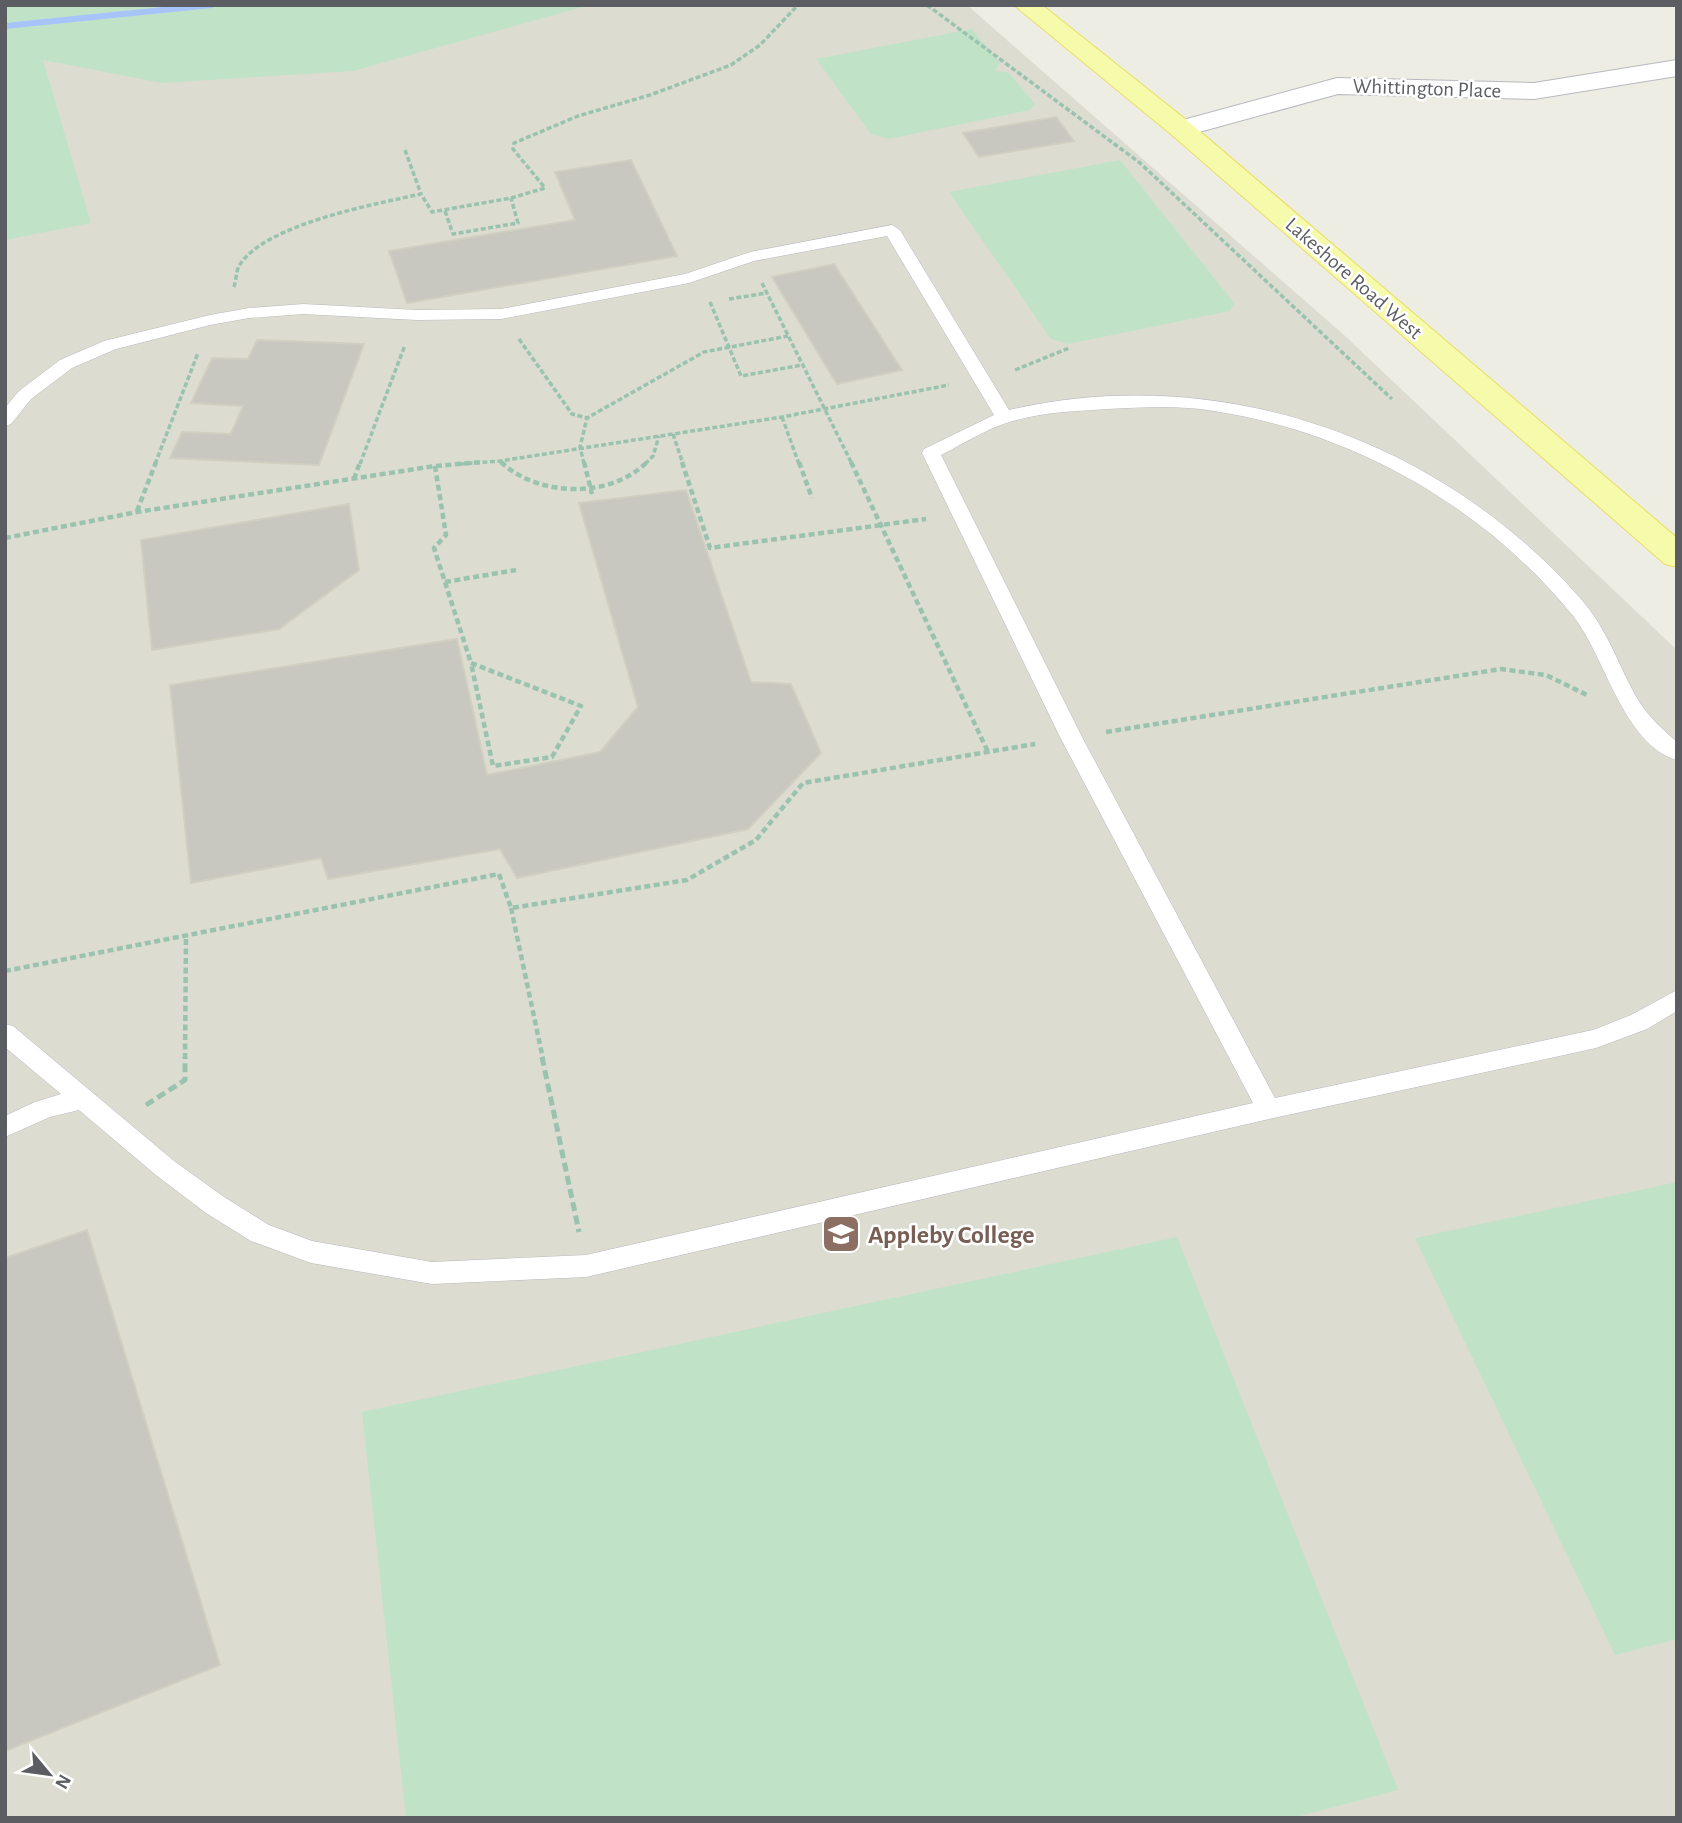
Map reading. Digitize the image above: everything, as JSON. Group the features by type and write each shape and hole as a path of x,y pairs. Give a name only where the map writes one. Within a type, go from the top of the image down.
{"main road":[{"name":"Lakeshore Road West","path":"1026,5 1181,129 1677,556"}],"street":[{"name":"Whittington Place","path":"1181,129 1337,86 1535,91 1677,68"}],"lane":[{"path":"5,420 25,395 66,364 110,345 210,320 282,309 417,315 501,314 689,278 750,257 892,230 1004,417"},
{"path":"1269,1109 1072,737 931,453 1004,417 1084,405 1128,402 1212,405 1307,426 1333,435 1406,470 1485,519 1541,568 1587,621 1641,720 1677,753"},
{"path":"5,1033 165,1168 215,1205 260,1233 311,1252 432,1273 586,1266 1269,1109 1595,1039 1639,1022 1677,999"},
{"path":"5,1127 44,1109 85,1098"}],"path":[{"path":"405,150 421,194 432,212 511,198 545,188 513,149 514,143 578,116 650,95 731,65 760,45 798,5"},
{"path":"927,5 1140,163 1392,399"},
{"path":"235,296 234,281 240,265 252,252 283,232 421,194"},
{"path":"445,211 453,234 518,223 511,198"},
{"path":"750,257 882,525 988,752"},
{"path":"767,293 709,302 741,376 802,365"},
{"path":"501,314 572,414 587,418 704,352 788,336"},
{"path":"354,479 417,315"},
{"path":"137,512 199,348"},
{"path":"1006,373 1069,348"},
{"path":"5,538 137,512 435,466 500,461 782,417 951,384"},
{"path":"782,417 812,498"},
{"path":"587,418 580,447 592,494"},
{"path":"673,434 710,548 962,515"},
{"path":"500,461 506,470 534,485 554,489 591,486 634,474 654,453 659,445 659,436"},
{"path":"435,466 446,536 434,548 471,663 493,766 552,757 581,706 471,663"},
{"path":"445,582 516,570"},
{"path":"511,908 687,880 756,839 803,783 1501,669 1519,668 1556,678 1598,703"},
{"path":"5,971 499,874 511,908 580,1240"},
{"path":"137,1111 185,1080 186,935"}],"shaded area":[{"name":"Appleby College","path":"5,5 967,5 1344,335 1677,650 1677,1818 5,1818"}],"green space":[{"path":"5,5 590,5 353,71 162,83 43,60 91,223 5,240"},
{"path":"972,29 1000,63 995,70 1009,73 1035,104 1030,110 888,139 871,134 816,59"},
{"path":"1120,160 1234,303 1230,311 1068,344 1051,339 949,192"},
{"path":"1677,1182 1677,1639 1615,1655 1415,1238"},
{"path":"1177,1237 1398,1790 1292,1818 406,1818 362,1412"}],"building":[{"path":"1056,117 1074,141 979,157 963,133"},
{"path":"631,160 677,256 407,303 389,251 575,220 555,172"},
{"path":"834,264 902,370 837,384 772,277"},
{"path":"257,340 364,344 319,465 170,458 182,432 231,434 243,406 191,403 212,358 248,359"},
{"path":"686,490 751,682 791,684 821,753 748,829 517,878 500,849 328,879 321,858 191,883 170,685 457,639 487,775 600,752 638,707 579,503"},
{"path":"349,504 359,570 279,629 152,650 141,540"},
{"path":"87,1230 220,1665 5,1751 5,1258"}],"waterway":[{"path":"5,26 212,5"}],"place":[{"name":"Appleby College","path":"841,1234"}]}
